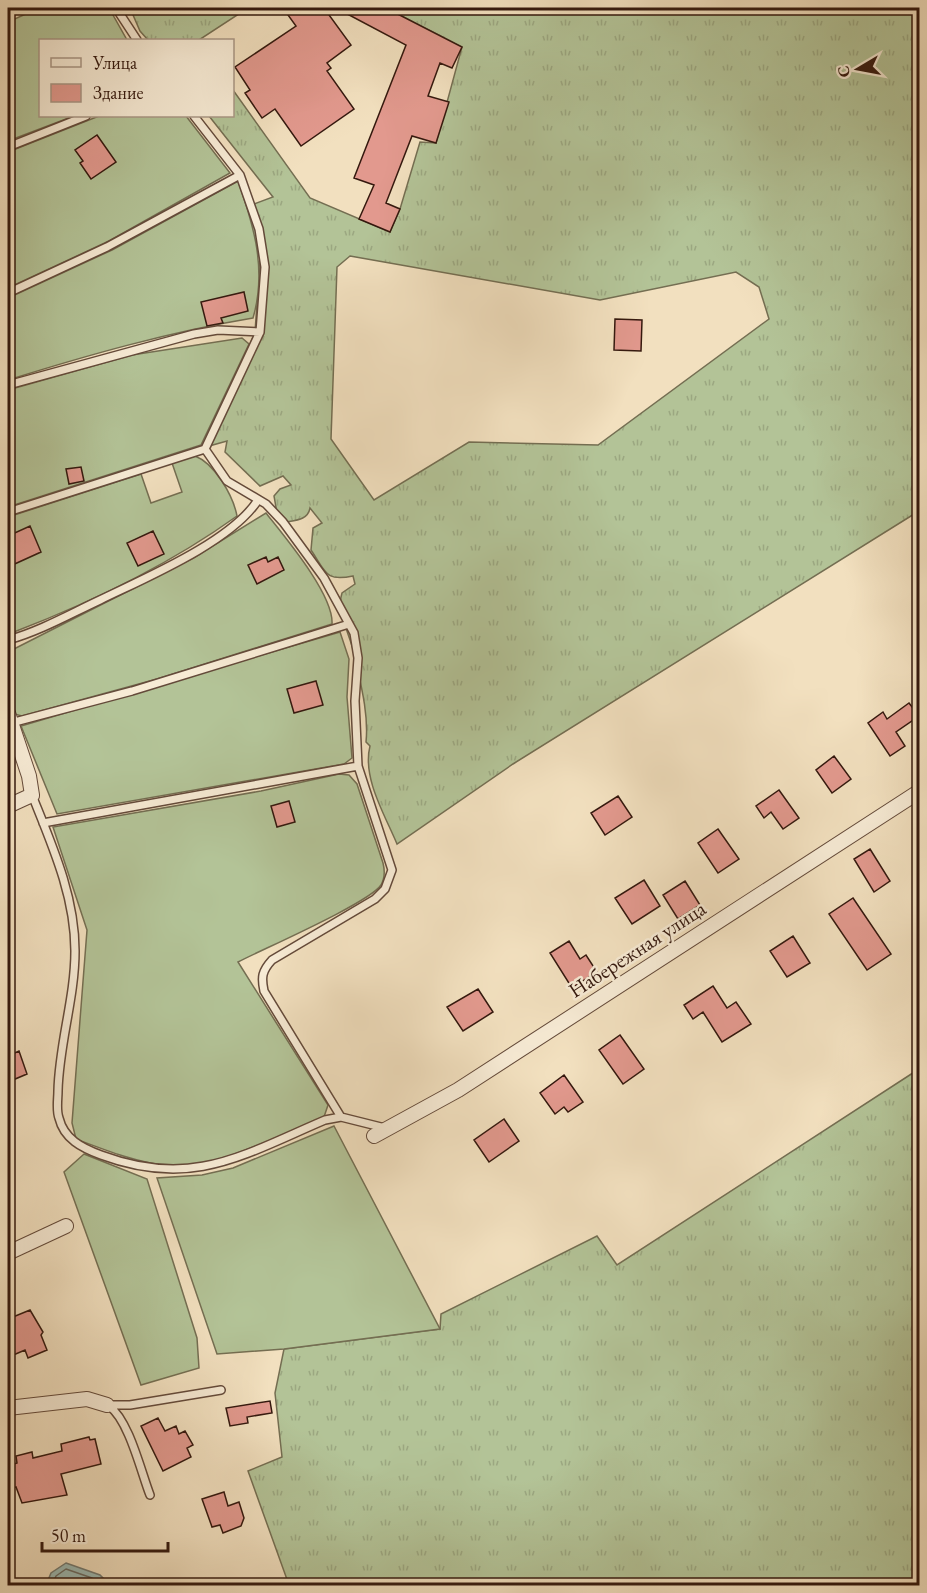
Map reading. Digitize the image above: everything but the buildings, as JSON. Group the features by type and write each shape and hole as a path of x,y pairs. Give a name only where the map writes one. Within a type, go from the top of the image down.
{"street":[{"path":"8,806 32,795 29,776 9,718"},
{"name":"Набережная улица","path":"374,1136 458,1090 920,790"},
{"path":"8,1253 66,1226"},
{"path":"8,1408 87,1399 107,1405"}],"lane":[{"path":"116,8 136,39"},
{"path":"8,147 83,117"},
{"path":"8,512 205,449 260,332 265,267 256,219 240,175 195,117"},
{"path":"8,293 107,247 240,175"},
{"path":"8,385 194,334 218,330 260,332"},
{"path":"205,449 227,481 266,504 283,522 324,578 354,633 358,658 355,702 358,766 392,870 390,878 385,890 375,899 272,960 263,969 261,978 264,991 341,1117"},
{"path":"8,640 66,616 201,548 242,519 258,500"},
{"path":"9,718 132,691 349,624"},
{"path":"43,823 358,766"},
{"path":"32,795 58,860 73,920 75,952 59,1075 58,1116 70,1139 110,1158 143,1167 185,1170 224,1163 326,1120 341,1117 387,1129"},
{"path":"107,1405 129,1405 221,1390"},
{"path":"107,1405 116,1411 124,1425 150,1495"}],"green space":[{"path":"39,8 109,8 126,39 39,39 39,117 71,117 8,141 8,22"},
{"path":"130,8 248,8 201,39 147,39 140,31"},
{"path":"386,8 919,8 919,511 513,764 397,844 376,796 369,771 370,746 366,742 363,698 354,653 341,607 342,593 355,584 353,576 337,578 327,574 311,550 313,528 322,523 310,508 305,517 287,522 277,513 274,496 280,489 291,485 283,476 260,486 225,452 227,441 209,446 255,332 260,260 246,207 273,197 210,117 234,117 234,91 310,198 390,232 400,209 420,142 436,143 462,47","holes":["350,256 600,300 736,272 759,287 769,319 598,445 469,442 374,500 331,439 337,267"]},
{"path":"96,117 187,117 230,173 109,241 8,288 8,152"},
{"path":"238,181 253,231 259,265 259,283 253,318 129,345 8,380 8,298 112,250"},
{"path":"242,338 249,344 201,445 8,507 8,390 132,355"},
{"path":"195,456 209,465 222,481 237,516 184,551 129,581 14,632 8,609 8,517 141,474 151,503 182,492 172,463"},
{"path":"266,513 317,582 331,612 332,624 157,679 22,716 14,714 8,693 8,652 195,557"},
{"path":"340,632 349,659 347,697 352,758 344,764 57,814 21,726"},
{"path":"339,774 349,775 357,784 383,863 384,874 381,885 357,903 337,914 238,962 328,1105 324,1117 248,1149 208,1162 189,1165 170,1166 146,1162 76,1139 72,1123 87,930 53,827 261,791"},
{"path":"919,1069 919,1585 289,1585 248,1471 282,1457 275,1393 284,1349 440,1329 441,1314 597,1236 617,1265"},
{"path":"334,1126 440,1329 284,1349 217,1354 157,1178 202,1175 233,1168"},
{"path":"84,1154 147,1179 197,1338 199,1368 141,1385 64,1172"}],"water":[{"path":"66,1563 100,1575 110,1585 46,1585 51,1573"}]}
